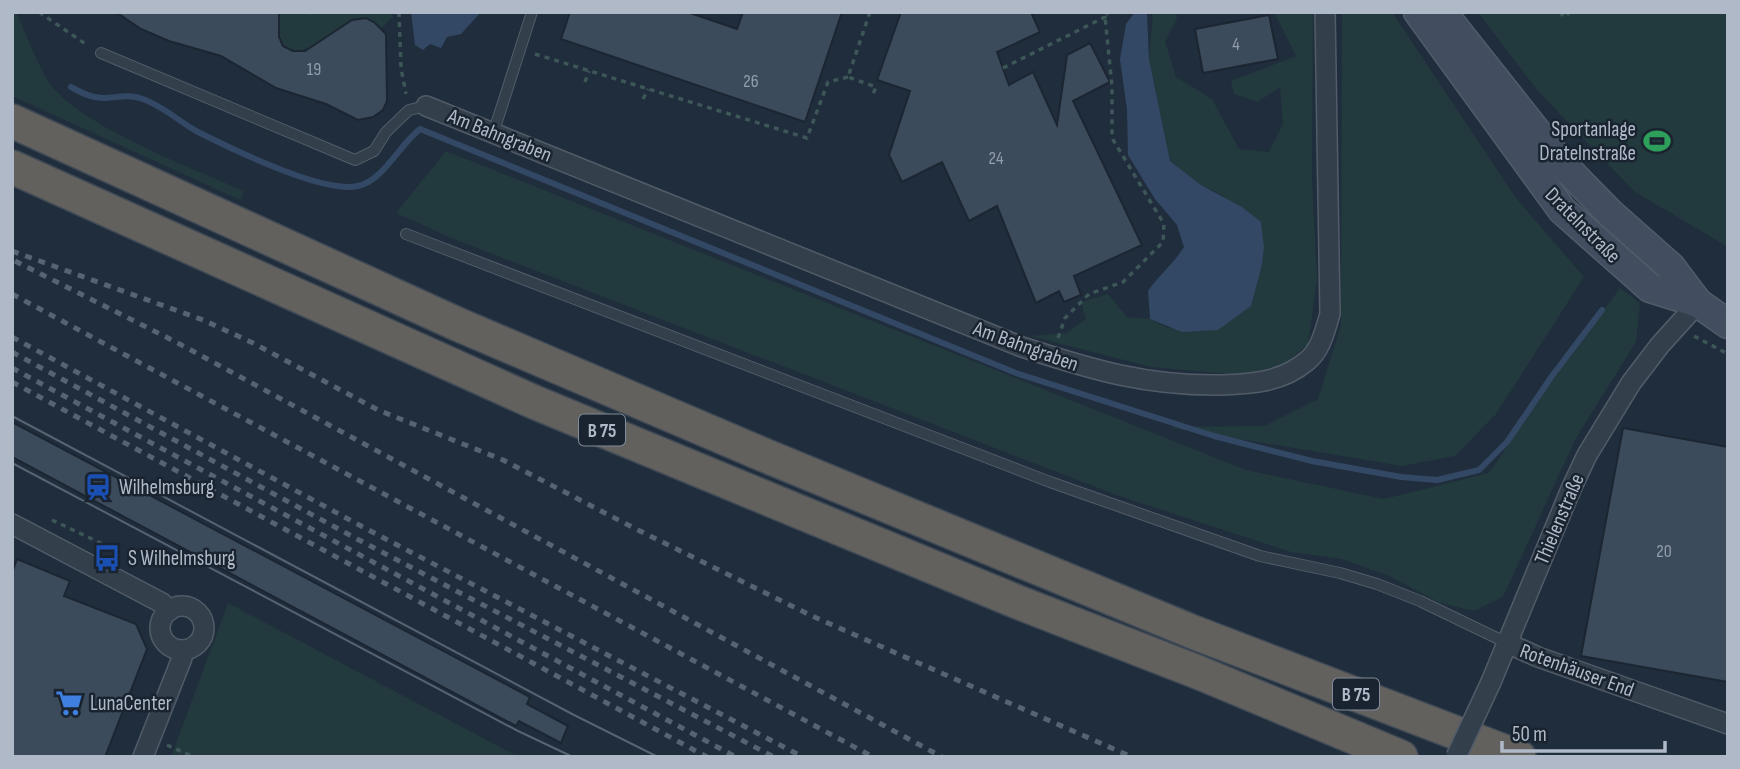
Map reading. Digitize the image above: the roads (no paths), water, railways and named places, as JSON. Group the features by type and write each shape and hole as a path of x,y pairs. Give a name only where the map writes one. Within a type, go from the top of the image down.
{"highway":[{"name":"B 75","path":"12,121 457,324 764,455 1193,632 1519,757"},
{"name":"B 75","path":"12,167 534,402 1007,598 1212,678 1401,757"}],"main road":[{"name":"Dratelnstraße","path":"1418,12 1562,210 1650,288 1698,303"},
{"name":"Dratelnstraße","path":"1442,12 1563,165 1610,213 1671,267 1721,336"}],"street":[{"name":"Am Bahngraben","path":"418,108 493,134 1088,368 1138,380 1196,385 1260,384 1287,374 1309,360 1322,339 1330,314 1325,12"},
{"name":"Thielenstraße","path":"1456,757 1491,682 1571,489 1600,432 1631,383 1660,345 1698,303"},
{"path":"12,524 162,603 169,611"},
{"path":"184,606 198,613 204,628 198,644 183,650 174,649 166,643 161,635 163,618 169,611 184,606"},
{"name":"Rotenhäuser End","path":"1507,643 1538,657 1728,724"},
{"path":"143,757 183,650"}],"lane":[{"path":"493,134 532,12"},
{"path":"101,53 355,160 374,151 386,132 418,108"},
{"path":"406,234 1063,486 1260,556 1377,584 1420,601 1507,643"}],"water":[{"path":"411,12 481,12 461,34 447,37 441,48 430,44 423,50 415,45"},
{"path":"1135,12 1147,13 1149,59 1170,161 1201,185 1242,207 1261,222 1264,248 1262,265 1251,306 1218,330 1182,332 1150,319 1148,291 1184,247 1177,225 1155,199 1128,155 1127,110 1120,59 1126,24"}],"waterway":[{"path":"71,87 97,98 129,96 143,99 198,132 254,159 301,177 342,187 367,183 383,170 420,129 1016,373 1214,436 1312,461 1401,477 1437,480 1479,470 1507,442 1602,310"}],"tram line":[{"path":"12,416 658,757"},
{"path":"12,463 518,731 573,757"}],"railway":[{"path":"12,251 203,320 253,343 378,410 503,460 812,616 1132,757"},
{"path":"15,261 176,342 942,757"},
{"path":"12,294 873,757"},
{"path":"12,337 361,526 803,757"},
{"path":"12,352 357,539 774,757"},
{"path":"12,368 736,757"},
{"path":"12,382 707,757"}],"place":[{"name":"Sportanlage Dratelnstraße","path":"1657,141"},
{"name":"Wilhelmsburg","path":"98,487"},
{"name":"S Wilhelmsburg","path":"107,558"},
{"name":"LunaCenter","path":"69,703"}]}
